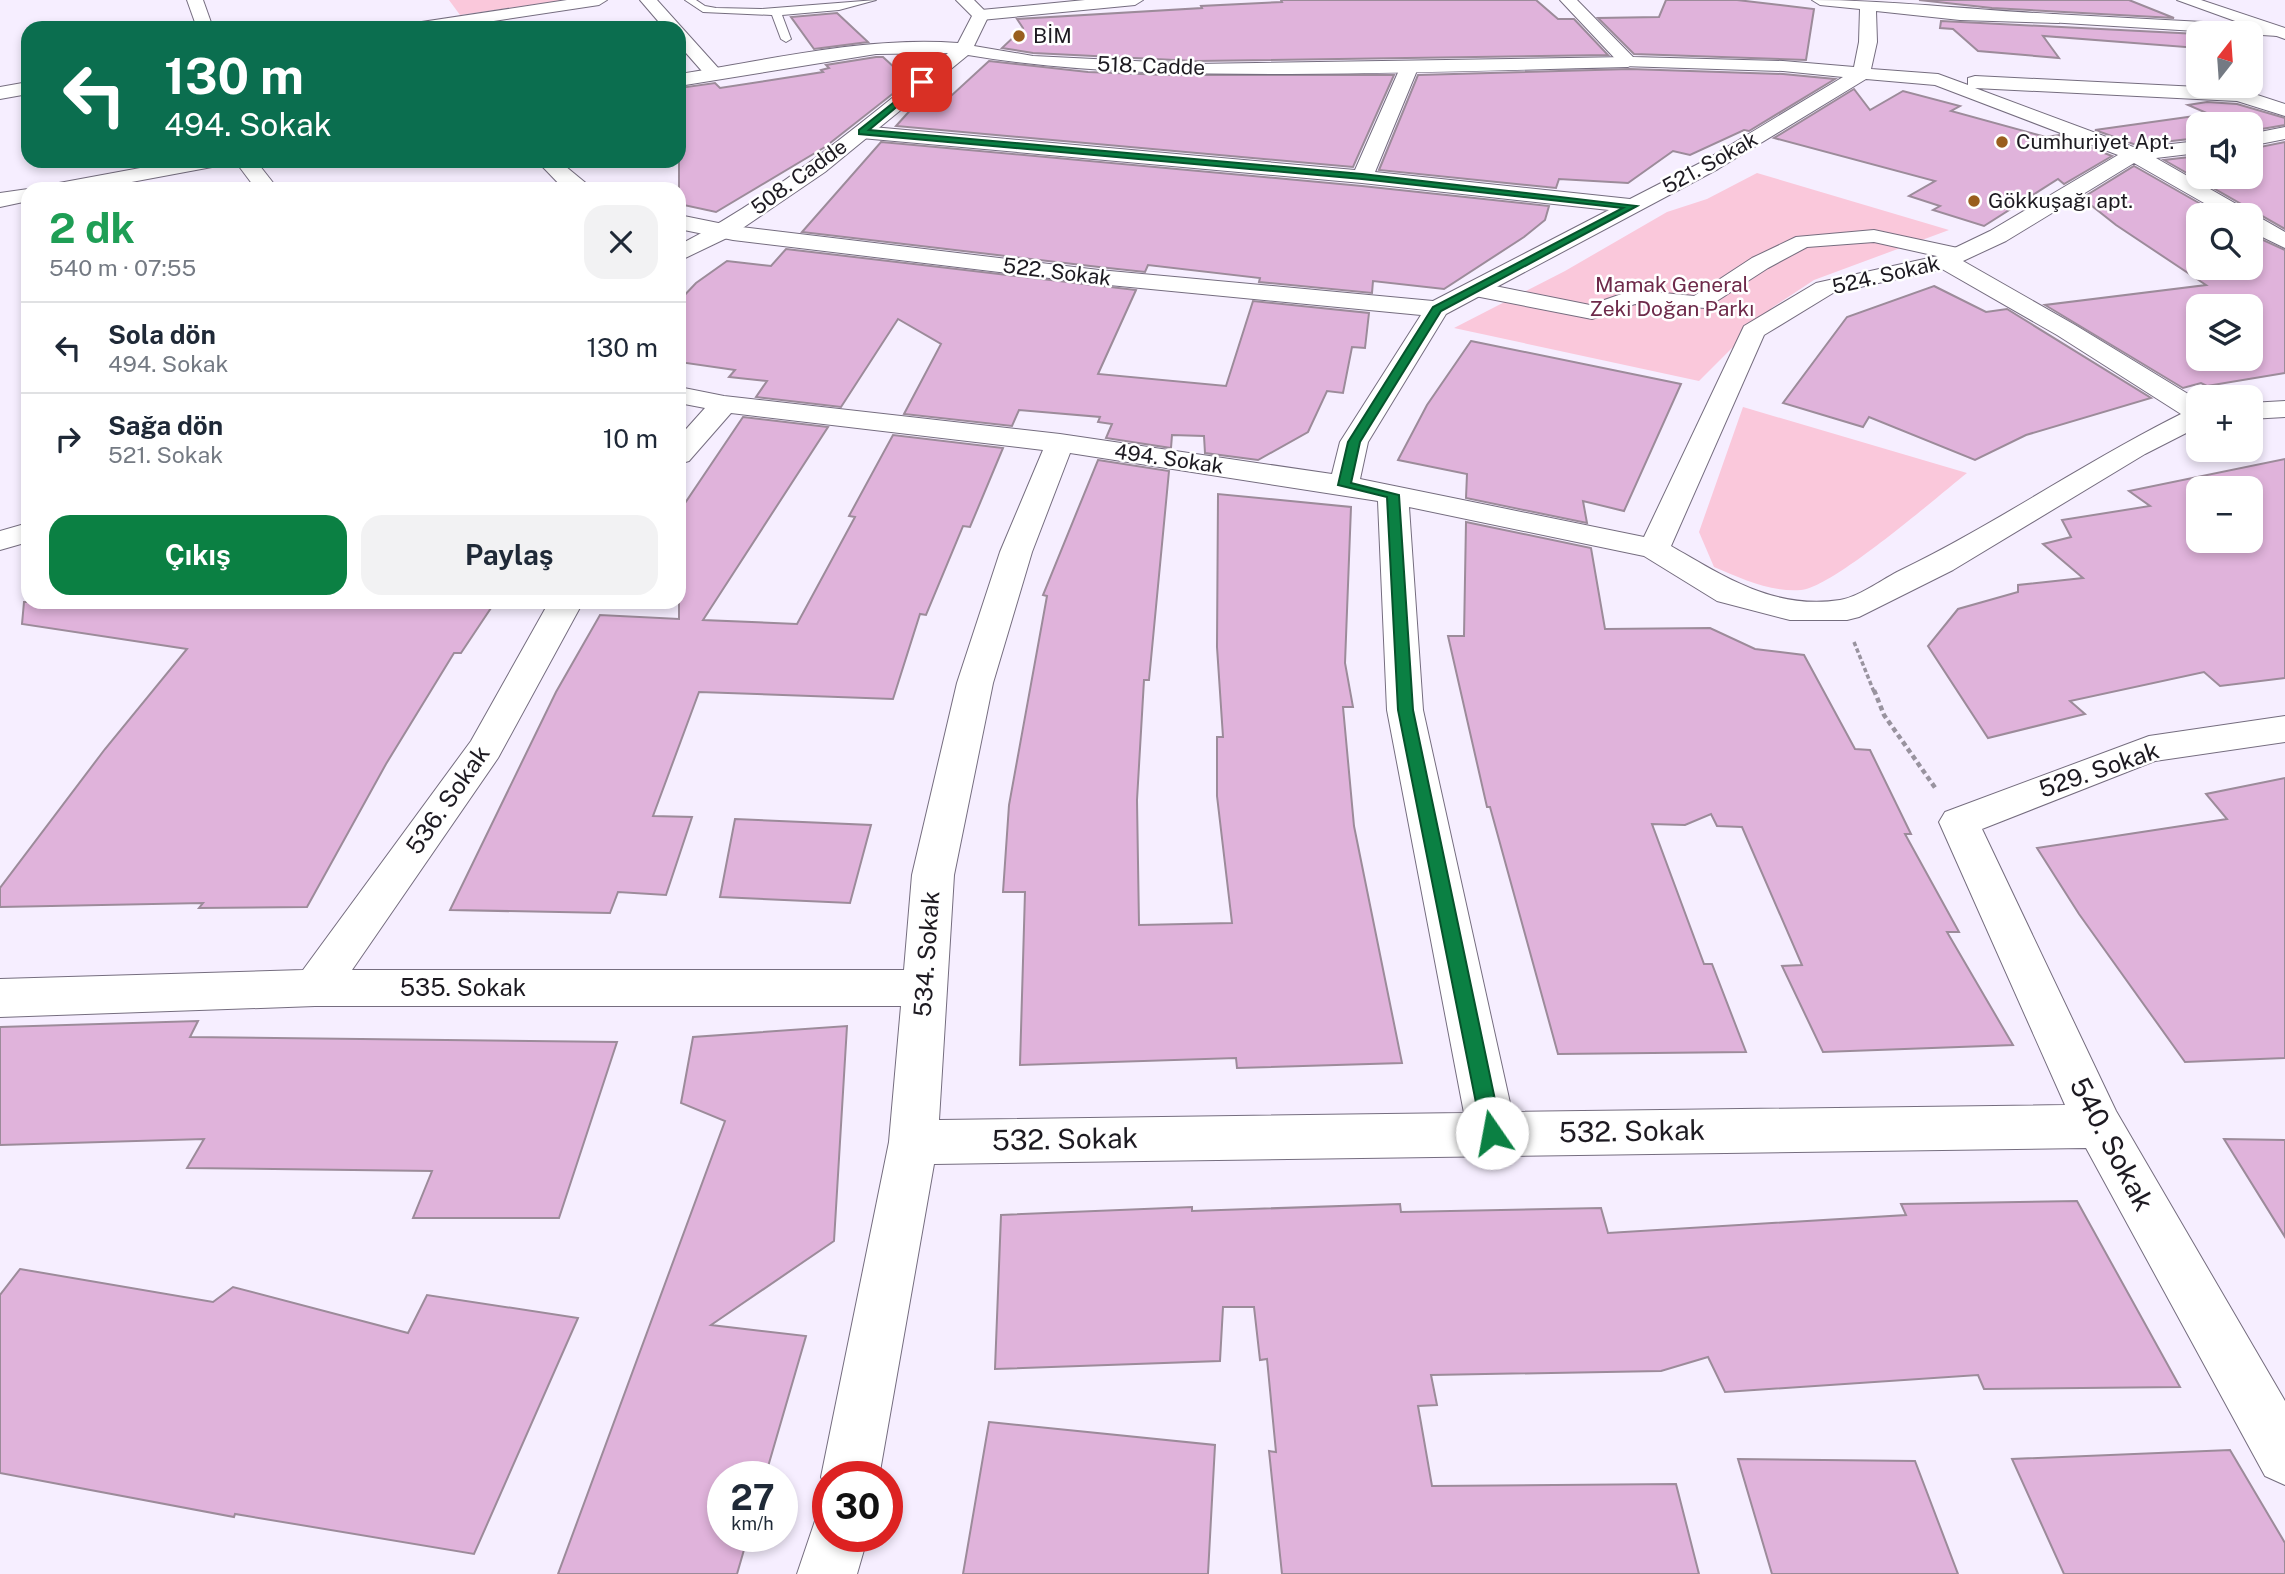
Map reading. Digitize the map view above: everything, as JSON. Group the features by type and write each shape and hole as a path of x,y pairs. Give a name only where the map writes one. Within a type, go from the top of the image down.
{"street":[{"path":"195,0 202,21"},
{"path":"458,21 598,0"},
{"path":"648,0 667,21"},
{"path":"964,0 981,15 1135,0"},
{"path":"1568,0 1628,62"},
{"path":"1820,0 2053,19 2281,33"},
{"path":"2185,0 2281,33"},
{"path":"1861,74 1868,42 1870,3"},
{"path":"433,8 443,21"},
{"path":"2235,16 2267,10"},
{"name":"508. Cadde","path":"686,250 723,231 818,168 964,49 981,15"},
{"path":"686,42 714,74"},
{"name":"518. Cadde","path":"686,79 876,49 926,46 964,49 1033,61 1195,69 1409,68 1628,62 1783,66 1938,80"},
{"path":"1362,177 1409,68"},
{"name":"521. Sokak","path":"1437,309 1712,165 1861,74"},
{"path":"1938,80 2239,95 2285,110"},
{"path":"1938,80 2134,154 2220,203"},
{"path":"0,93 21,89"},
{"path":"862,132 1362,177 1633,206"},
{"path":"2263,137 2285,133"},
{"name":"524. Sokak","path":"1654,549 1753,331 1825,288 1952,258 1998,236 2134,154 2186,148"},
{"path":"97,182 174,168"},
{"path":"250,168 262,182"},
{"path":"554,168 569,182"},
{"path":"0,200 21,196"},
{"name":"522. Sokak","path":"686,223 723,231 1099,277 1437,309"},
{"path":"2263,228 2285,240"},
{"path":"1475,289 1592,312 1633,297 1698,303 1760,263 1803,241 1874,236 1952,258 2186,406"},
{"path":"1344,485 1354,442 1437,309"},
{"name":"494. Sokak","path":"686,396 724,404 1060,443 1344,485 1654,549 1729,594 1790,610 1847,610"},
{"path":"686,447 724,404"},
{"path":"2263,411 2285,410"},
{"path":"1847,610 1942,563 2186,420"},
{"name":"534. Sokak","path":"853,1461 913,1142 933,876 975,683 1017,552 1060,443"},
{"path":"1393,495 1405,710 1492,1133"},
{"path":"0,541 21,534"},
{"name":"536. Sokak","path":"314,988 485,748 562,609"},
{"name":"529. Sokak","path":"1959,822 2148,749 2285,729"},
{"name":"540. Sokak","path":"1959,822 2099,1126 2285,1456"},
{"name":"535. Sokak","path":"0,998 314,988 925,988"},
{"name":"532. Sokak","path":"913,1142 2099,1126"},
{"path":"827,1574 833,1552"}],"lane":[{"path":"690,0 700,9 732,13 776,12 871,0"},
{"path":"776,12 786,39"}],"path":[{"path":"1847,610 1853,641 1884,715 1959,822"}],"green space":[{"path":"449,0 565,0 460,15"},
{"name":"Mamak General Zeki Doğan Parkı","path":"1757,173 1949,230 1814,280 1773,307 1699,381 1454,328 1565,271 1667,212 1707,199"},
{"path":"1743,407 1967,473 1884,540 1816,585 1801,590 1789,590 1756,584 1714,567 1699,532"}],"building":[{"path":"1281,0 1536,0 1558,19 1574,19 1608,55 1195,61 1033,53 1002,48 1023,28 1017,19 1202,8 1201,6 1282,2"},
{"path":"1666,0 1737,0 1814,9 1806,60 1634,54 1598,18 1659,17"},
{"path":"1919,0 2129,0 2174,18 1992,8"},
{"path":"837,13 868,42 814,49 791,17"},
{"path":"1941,21 2186,33 2186,47 2043,36 2059,58 1978,51 1953,29 1940,28"},
{"path":"883,57 909,81 825,147 716,212 686,206 686,182 679,182 679,168 686,168 686,87 715,83 720,88 823,72 821,70 829,68 826,65"},
{"path":"989,61 1088,72 1168,75 1394,75 1353,167 896,126 924,95 938,108"},
{"path":"1630,69 1783,74 1835,79 1749,131 1744,130 1690,155 1673,151 1628,183 1559,179 1556,188 1379,170 1418,75"},
{"path":"1854,89 1870,110 1903,91 1960,106 1951,111 2046,137 2059,135 2112,156 2064,184 2058,179 1984,226 1933,210 1940,206 1909,196 1935,181 1774,138"},
{"path":"2207,102 2237,104 2285,118 2285,125 2263,129 2263,112 2204,112 2188,105"},
{"path":"2186,117 2186,139 2136,145 2095,130"},
{"path":"881,142 1549,206 1545,220 1524,237 1444,289 1373,281 1372,293 1259,282 1260,278 1148,265 1145,272 802,232"},
{"path":"2285,142 2285,229 2263,216 2263,203 2239,203 2215,189 2263,189 2263,146"},
{"path":"2186,157 2186,173 2164,160"},
{"path":"2134,166 2199,203 2186,203 2186,272 2116,225 2082,198"},
{"path":"2263,240 2285,250 2285,373 2213,385 2186,385 2183,388 2045,305 2206,285 2198,280 2263,280"},
{"path":"786,249 1136,290 1098,374 1226,386 1253,301 1369,313 1365,348 1352,347 1343,393 1327,391 1308,432 1258,460 1205,453 1204,436 1172,435 1171,448 1106,438 1112,424 1098,422 1100,417 1019,410 1012,426 904,414 941,344 898,319 841,407 756,397 767,381 729,377 735,370 686,363 686,294 727,261 771,266"},
{"path":"1934,286 1986,312 2007,309 2151,398 2026,435 1975,460 1869,417 1863,427 1783,403 1847,317"},
{"path":"1471,341 1681,384 1624,511 1583,501 1587,523 1466,498 1467,474 1398,460 1427,405"},
{"path":"743,417 828,427 703,620 797,624 855,517 849,516 893,435 1003,448 970,527 963,526 926,615 920,614 893,699 699,692 653,816 692,817 666,895 618,892 610,913 450,910 556,692 600,615 679,619 679,609 686,609 686,502"},
{"path":"2285,459 2285,678 2220,686 2204,672 2070,701 2085,714 1988,738 1928,646 1958,609 2018,592 2018,585 2083,578 2043,544 2071,537 2062,520 2150,506 2129,491 2186,479 2186,553 2263,553 2263,476 2202,476"},
{"path":"1098,460 1169,471 1149,680 1144,680 1137,800 1139,925 1232,923 1217,796 1217,737 1223,737 1217,647 1218,494 1351,507 1345,663 1353,707 1343,707 1354,826 1402,1063 1237,1068 1236,1058 1020,1065 1025,892 1003,892 1009,805 1047,596 1043,595"},
{"path":"1466,522 1591,548 1605,629 1710,628 1755,649 1804,655 1855,749 1870,750 1911,834 1905,834 1959,932 1947,932 2013,1045 1823,1052 1782,966 1802,965 1742,827 1717,826 1711,814 1685,825 1652,824 1704,964 1712,964 1746,1052 1558,1054 1490,807 1487,807 1448,636 1464,636"},
{"path":"23,609 490,609 461,653 454,653 386,764 307,907 199,908 203,903 0,907 0,888 105,749 187,649 22,624"},
{"path":"2285,778 2285,1058 2185,1062 2079,914 2037,848 2227,819 2206,794"},
{"path":"735,819 871,825 850,903 720,897"},
{"path":"198,1021 190,1037 617,1042 559,1218 413,1218 432,1171 187,1168 204,1139 0,1145 0,1027"},
{"path":"847,1026 834,1241 711,1325 806,1336 770,1461 707,1461 707,1552 743,1552 737,1574 558,1574 725,1121 681,1103 693,1037"},
{"path":"2224,1139 2285,1140 2285,1237"},
{"path":"2077,1201 2180,1387 1984,1389 1978,1375 1725,1392 1708,1357 1661,1371 1431,1375 1437,1405 1418,1406 1432,1486 1676,1484 1699,1574 1282,1574 1269,1451 1276,1452 1267,1359 1260,1360 1254,1307 1223,1307 1220,1361 995,1369 1001,1215 1192,1207 1192,1211 1400,1204 1401,1212 1601,1208 1608,1233 1906,1215 1901,1204"},
{"path":"20,1269 213,1302 233,1287 408,1333 427,1295 578,1318 474,1554 235,1514 234,1517 0,1473 0,1295"},
{"path":"989,1422 1215,1445 1208,1574 963,1574"},
{"path":"2230,1450 2285,1543 2285,1574 2064,1574 2012,1459"},
{"path":"1738,1459 1915,1461 1958,1574 1772,1574"}],"place":[{"name":"BİM","path":"1019,36"},
{"name":"Cumhuriyet Apt.","path":"2002,142"},
{"name":"Gökkuşağı apt.","path":"1974,201"}],"route":[{"path":"922,82 862,132 1362,177 1633,206 1437,309 1354,442 1344,485 1393,495 1405,710 1492,1133"}]}
